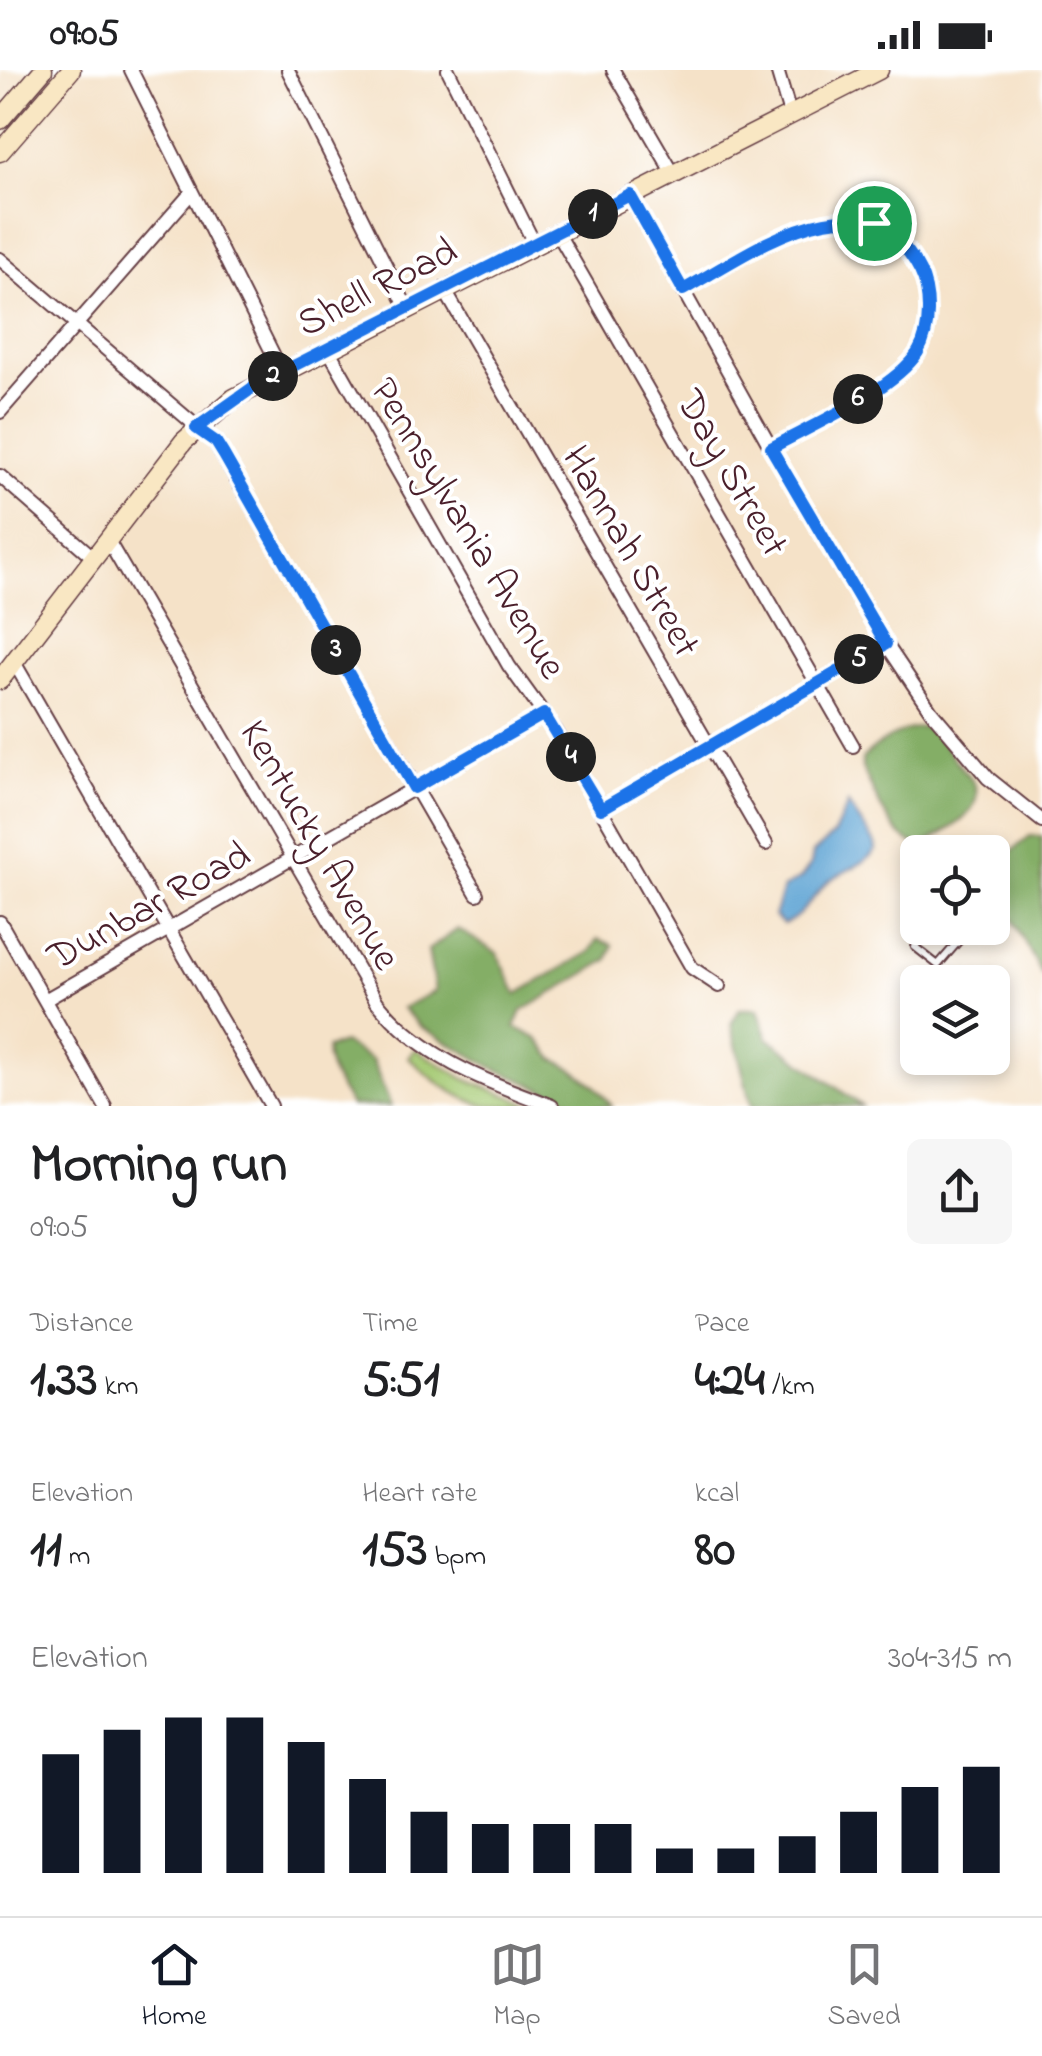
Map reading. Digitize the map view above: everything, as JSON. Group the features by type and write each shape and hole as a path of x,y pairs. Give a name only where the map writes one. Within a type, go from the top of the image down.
{"street":[{"path":"0,120 43,70"},
{"path":"0,152 71,70"},
{"path":"130,70 282,372"},
{"name":"Pennsylvania Avenue","path":"288,70 407,308"},
{"path":"448,70 534,243"},
{"path":"613,70 673,173"},
{"path":"778,70 790,114"},
{"name":"Shell Road","path":"0,680 196,428 234,398 879,70"},
{"path":"0,412 192,192"},
{"path":"630,195 886,644 931,711 988,778 1042,821"},
{"path":"683,290 792,229 829,219 874,223 908,247 928,285 927,320 918,351 888,382 771,448"},
{"name":"Day Street","path":"557,232 852,746"},
{"path":"0,259 216,442 477,894"},
{"name":"Hannah Street","path":"444,290 766,844"},
{"name":"Pennsylvania Avenue","path":"328,349 509,666 544,714 692,968 719,986"},
{"path":"0,476 94,558"},
{"name":"Kentucky Avenue","path":"108,539 370,992 391,1018 429,1050 462,1070 552,1106"},
{"path":"601,809 886,644"},
{"path":"14,662 270,1106"},
{"name":"Dunbar Road","path":"44,1000 544,714"},
{"path":"0,922 105,1106"}],"lane":[{"path":"916,945 938,965 955,945"}],"green space":[{"path":"923,727 937,737 975,786 976,796 967,815 939,835 901,835 878,802 862,768 862,759 874,748 907,730"},
{"path":"1030,836 1042,836 1042,975 1010,914 1011,852"},
{"path":"458,929 497,953 517,994 590,952 598,939 613,945 608,960 522,1011 515,1027 538,1039 554,1059 594,1085 612,1106 583,1106 495,1069 421,1027 402,1008 435,991 428,950"},
{"path":"740,1009 758,1009 768,1038 862,1106 751,1106 731,1024"},
{"path":"343,1043 372,1060 391,1106 351,1106 334,1078 327,1056 327,1048"},
{"path":"415,1049 465,1079 534,1106 484,1105 463,1098 408,1057"}],"water":[{"path":"848,804 876,850 829,881 797,916 783,924 774,916 783,888 801,878 813,853 834,834"}],"route":[{"path":"630,195 683,290 792,229 829,219 874,223 908,247 928,285 927,320 918,351 888,382 771,448 886,644 601,809 544,714 414,788 224,455 216,442 196,428 258,384 630,195"}]}
